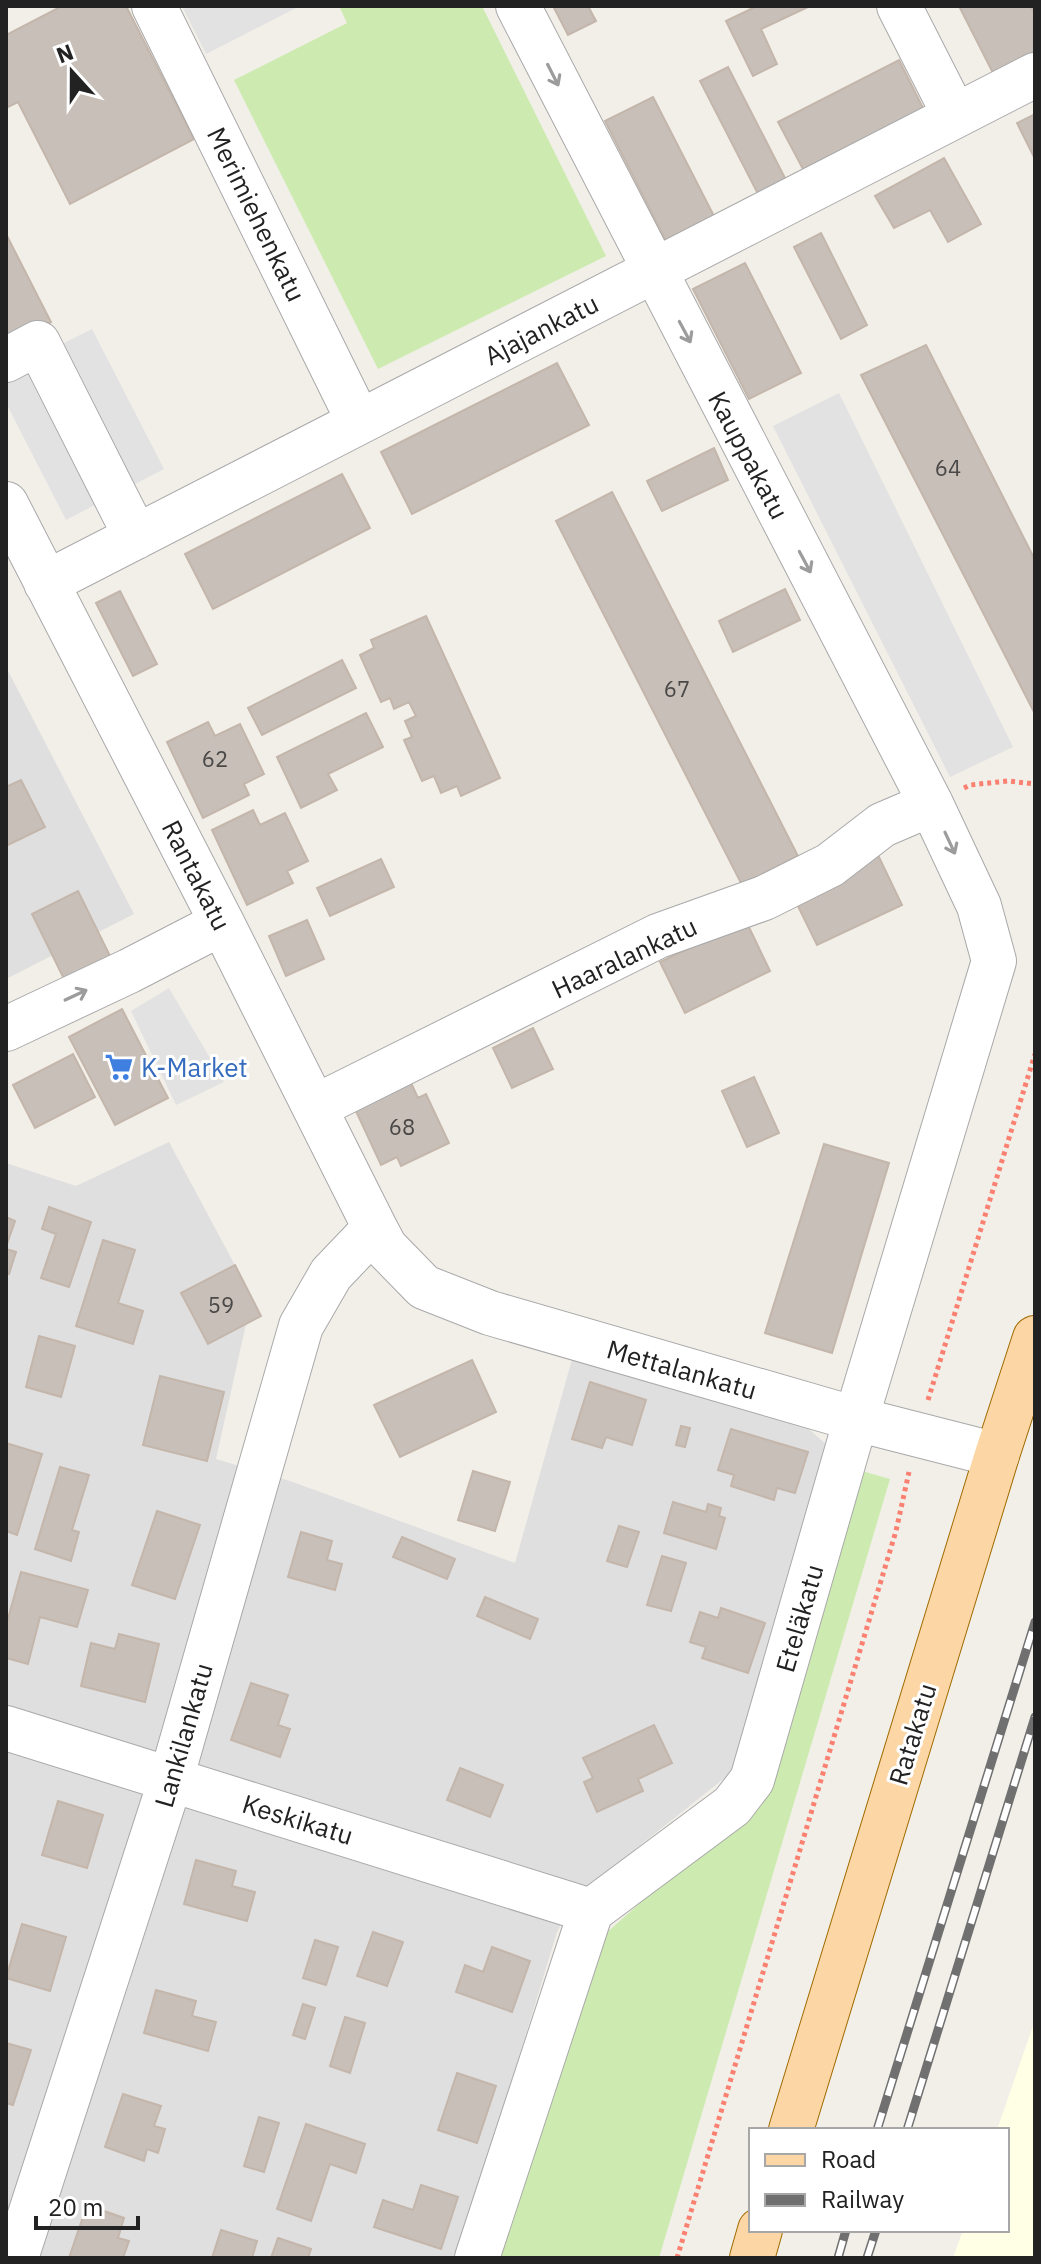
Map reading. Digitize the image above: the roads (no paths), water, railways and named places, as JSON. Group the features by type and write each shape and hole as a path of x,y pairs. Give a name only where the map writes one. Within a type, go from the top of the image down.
{"main road":[{"name":"Ratakatu","path":"792,2128 1035,1338"},
{"path":"752,2258 759,2232"}],"street":[{"name":"Merimiehenkatu","path":"154,6 359,422"},
{"name":"Kauppakatu","path":"518,6 931,804 979,906"},
{"path":"899,6 955,116"},
{"name":"Ajajankatu","path":"46,583 1035,75"},
{"path":"6,360 38,343 136,537"},
{"name":"Rantakatu","path":"6,504 380,1237"},
{"name":"Haaralankatu","path":"315,1107 658,936 764,898 830,865 882,825 931,804"},
{"name":"Eteläkatu","path":"591,1911 732,1806 752,1780 856,1419 994,961 979,906"},
{"path":"6,1029 222,923"},
{"name":"Mettalankatu","path":"380,1237 424,1287 490,1313 856,1419 997,1455"},
{"name":"Lankilankatu","path":"16,2258 171,1779 301,1326 331,1274 380,1237"},
{"name":"Keskikatu","path":"6,1728 591,1911"},
{"path":"477,2258 591,1911"}],"railway":[{"path":"878,2128 1035,1622"},
{"path":"908,2128 1035,1717"},
{"path":"838,2258 845,2232"},
{"path":"867,2258 875,2232"}],"place":[{"name":"K-Market","path":"119,1067"}]}
